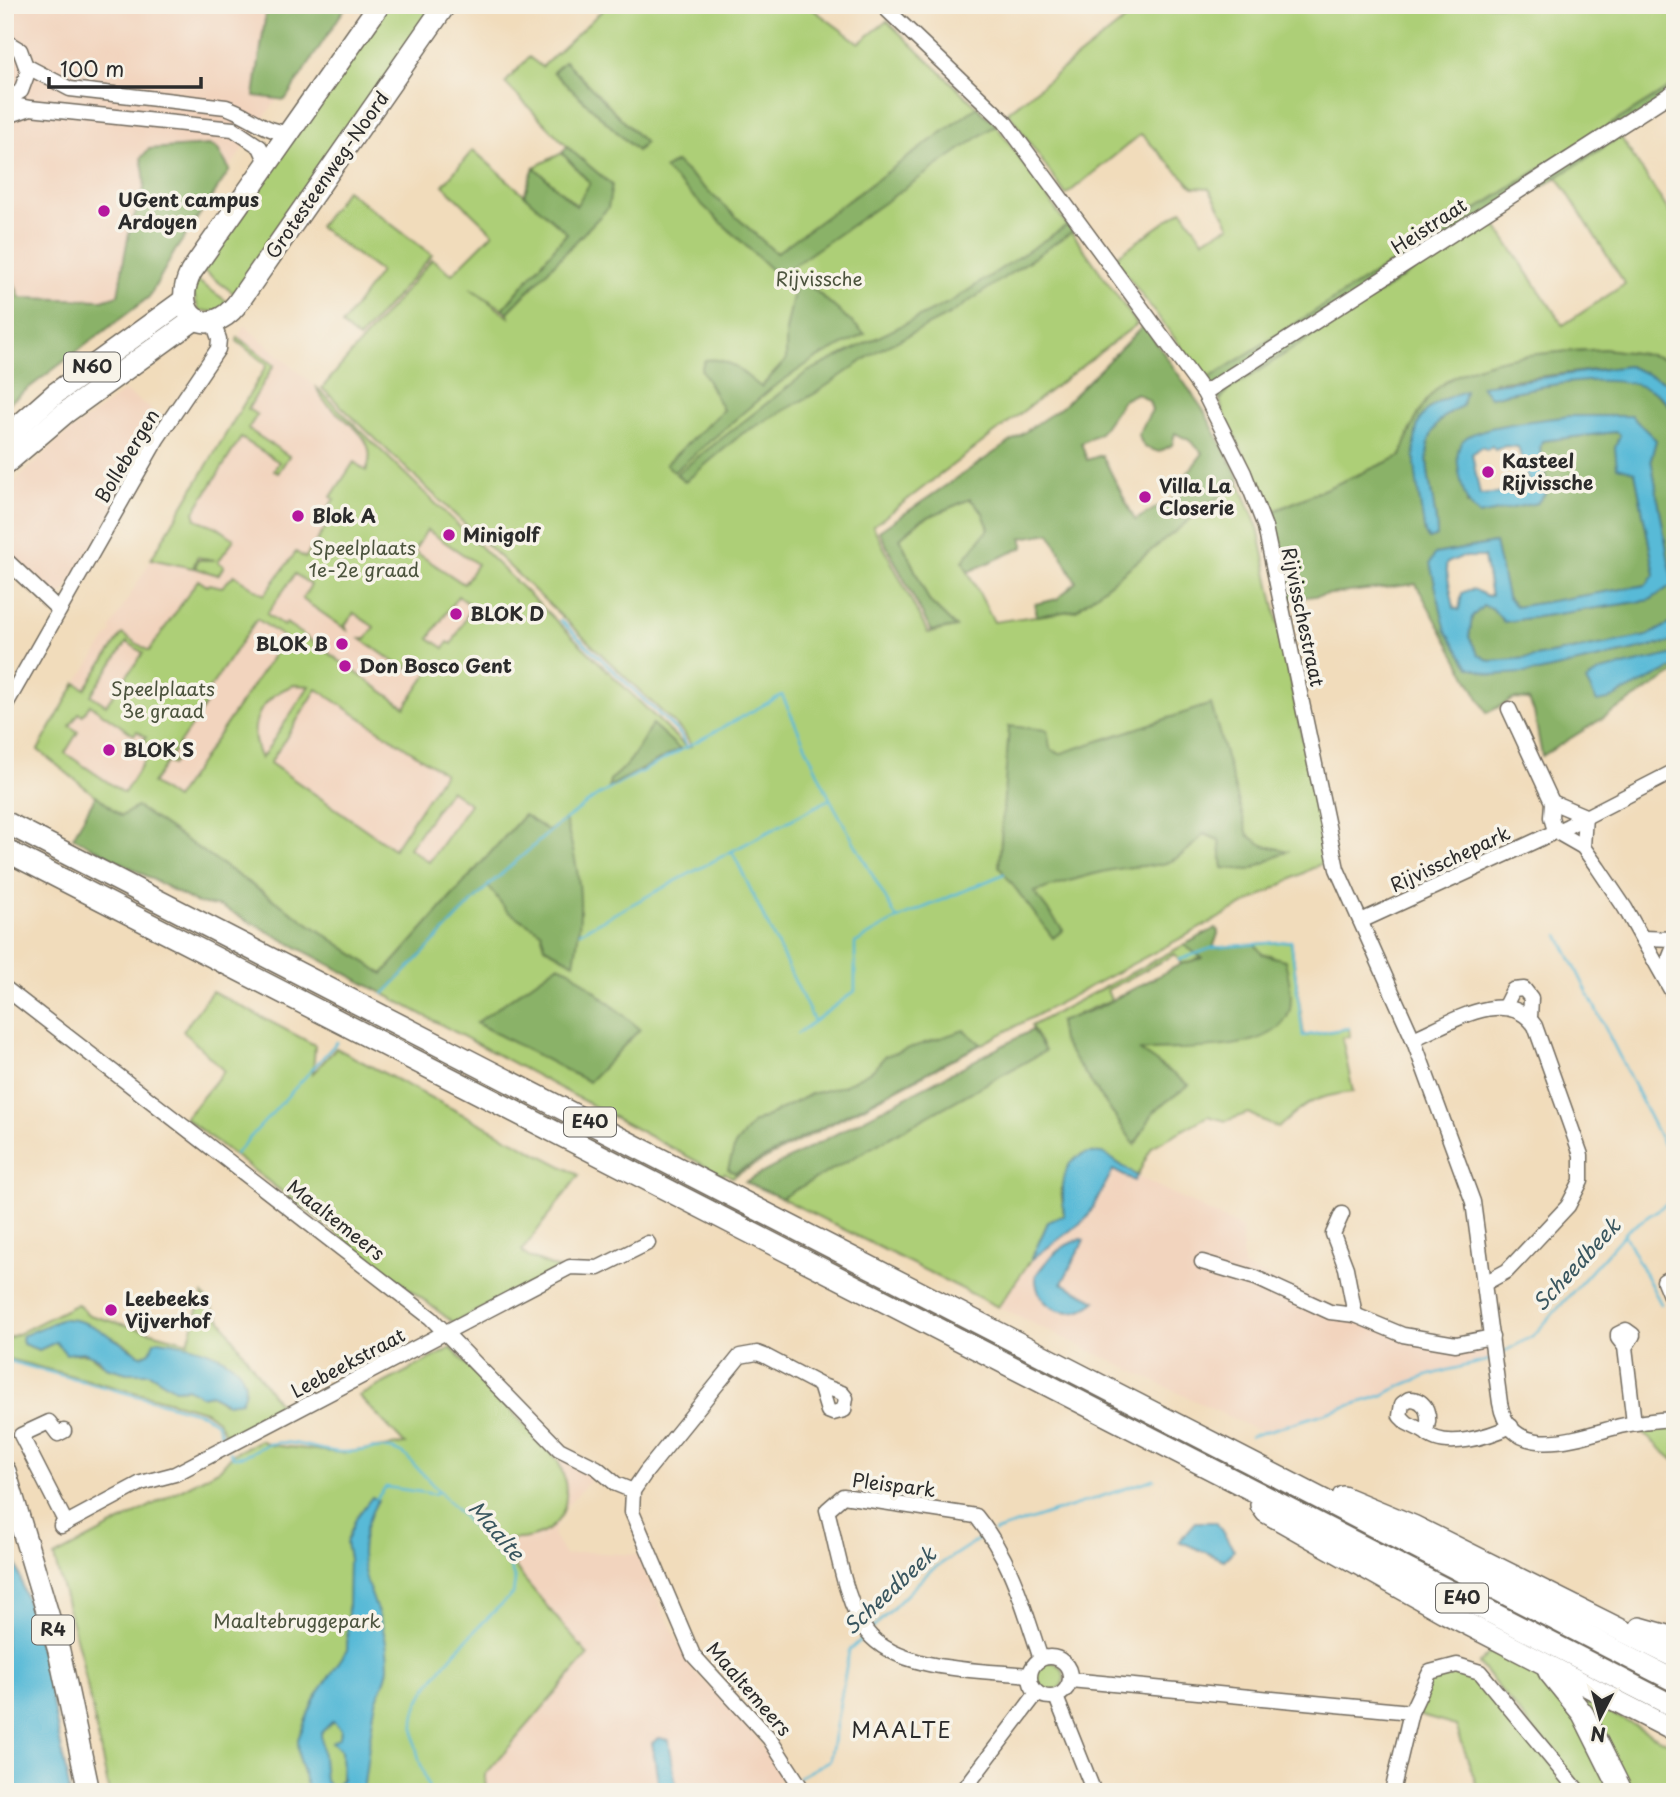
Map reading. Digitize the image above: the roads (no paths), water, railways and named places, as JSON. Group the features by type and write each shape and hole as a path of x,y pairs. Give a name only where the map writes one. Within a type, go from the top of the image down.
{"highway":[{"path":"204,321 188,313 183,301 185,285 191,272 379,5"},
{"name":"Grotesteenweg-Noord","path":"5,464 65,413 204,321 229,314 445,5"},
{"name":"N60","path":"5,438 56,393 183,301"},
{"name":"E40","path":"5,822 1675,1681"},
{"name":"E40","path":"5,850 1675,1707"},
{"name":"R4","path":"5,1472 59,1651 89,1792"},
{"path":"1300,1486 1358,1500 1675,1657"},
{"path":"1250,1488 1266,1513 1537,1661 1675,1731"},
{"path":"1581,1609 1675,1638"},
{"path":"1537,1661 1561,1685 1583,1714 1622,1792"}],"street":[{"name":"Rijvisschestraat","path":"882,5 995,108 1204,393 1260,510 1336,869 1413,1040 1473,1202 1502,1412 1511,1426"},
{"path":"5,41 20,50 28,67 26,82 21,91 5,102"},
{"path":"28,67 52,81 80,91 102,105"},
{"path":"80,91 226,107 246,113 272,131 291,132"},
{"name":"Heistraat","path":"1204,393 1675,91"},
{"path":"82,112 102,105 124,107 151,99"},
{"path":"5,102 30,108 233,129 260,147 268,165"},
{"path":"124,107 146,119"},
{"path":"5,117 30,108"},
{"name":"Bollebergen","path":"5,706 157,439 218,349 219,339 204,321"},
{"path":"5,559 59,610"},
{"path":"1509,709 1552,802 1550,817 1555,831 1583,847 1642,938 1675,997"},
{"name":"Rijvisschepark","path":"1361,921 1555,831 1675,771"},
{"path":"1552,802 1586,816 1583,847"},
{"path":"1642,938 1675,942 1663,974"},
{"name":"Maaltemeers","path":"5,988 447,1332 559,1449 590,1464 616,1484 633,1491 632,1512 637,1528 693,1655 769,1738 798,1783"},
{"path":"1485,1283 1507,1271 1568,1206 1581,1181 1581,1155 1530,1018 1531,998 1524,989 1513,990 1505,1006"},
{"path":"1413,1040 1489,1008 1505,1006 1530,1018"},
{"path":"1342,1214 1333,1234 1346,1268 1355,1315"},
{"name":"Leebeekstraat","path":"64,1431 58,1434 49,1422 44,1422 21,1435 63,1525 142,1483 175,1474 570,1267 598,1268 648,1243"},
{"path":"1202,1262 1256,1278 1330,1312 1355,1315 1403,1335 1438,1343 1474,1343 1492,1337"},
{"path":"1675,1275 1664,1281 1671,1298 1675,1296"},
{"path":"1625,1347 1634,1423"},
{"path":"633,1491 740,1356 757,1353 820,1385"},
{"path":"1425,1432 1431,1438 1444,1442 1497,1433 1511,1426 1535,1441 1554,1443 1634,1423 1675,1419"},
{"name":"Pleispark","path":"1030,1675 933,1664 906,1658 869,1634 850,1595 827,1510 844,1496 976,1516 1008,1563 1041,1659"},
{"path":"1052,1657 1062,1662 1069,1671 1070,1680 1065,1691 1056,1697 1046,1698 1037,1693 1031,1685 1033,1665 1041,1659 1052,1657"},
{"path":"1392,1792 1411,1712 1430,1672 1457,1665 1480,1672 1579,1792"},
{"path":"1070,1680 1411,1712"},
{"path":"962,1792 1037,1693"},
{"path":"1056,1697 1094,1792"}],"water":[{"path":"1628,366 1671,384 1675,393 1675,420 1665,400 1647,388 1622,382 1564,383 1490,397 1481,386"},
{"path":"1465,391 1462,406 1444,417 1433,430 1428,446 1427,463 1437,536 1429,539 1425,534 1416,476 1416,431 1428,409"},
{"path":"1569,416 1631,416 1656,440 1651,459 1673,584 1650,600 1504,622 1492,608 1483,606 1472,617 1469,637 1478,654 1490,661 1530,658 1647,636 1675,621 1675,641 1538,672 1493,675 1469,667 1446,631 1430,563 1435,554 1495,543 1507,597 1516,607 1646,585 1655,574 1635,472 1617,467 1615,448 1620,435 1615,432 1542,441 1540,448 1546,493 1537,503 1479,515 1467,500 1458,463 1459,448 1463,440 1487,429","holes":["1492,446 1495,450 1505,446 1518,447 1529,484 1524,491 1480,495 1472,454 1482,447 1487,450","1461,557 1484,557 1491,596 1468,590 1462,593 1459,610 1454,608 1446,567 1447,563"]},
{"path":"1675,654 1675,667 1608,700 1597,702 1586,681 1601,671"},
{"path":"1088,1153 1103,1153 1137,1176 1134,1181 1113,1170 1087,1218 1031,1260 1048,1222 1064,1215 1063,1186 1067,1169 1071,1162"},
{"path":"1081,1239 1084,1240 1062,1283 1096,1301 1087,1308 1066,1312 1048,1304 1041,1297 1036,1275 1056,1253"},
{"path":"62,1319 84,1322 142,1356 150,1352 154,1342 159,1340 187,1345 219,1356 241,1374 245,1386 241,1401 227,1403 211,1394 201,1396 187,1388 175,1389 149,1373 127,1373 106,1367 98,1358 83,1352 66,1354 56,1342 39,1350 23,1344 22,1336"},
{"path":"372,1497 378,1500 367,1525 362,1547 363,1566 386,1642 388,1671 375,1706 363,1792 309,1792 299,1760 298,1739 314,1700 347,1650 349,1559 346,1543 356,1518","holes":["333,1721 341,1729 340,1737 332,1742 341,1750 342,1779 334,1788 325,1781 321,1733"]},
{"path":"1196,1522 1216,1522 1234,1550 1224,1560 1179,1541"},
{"path":"5,1523 45,1666 70,1792 5,1792"},
{"path":"659,1738 669,1740 676,1786 659,1787 652,1743"}],"waterway":[{"path":"560,620 680,734 687,748"},
{"path":"384,994 488,886 555,827 597,796 782,695 830,799 897,919 855,943 855,991 797,1034"},
{"path":"580,932 830,799"},
{"path":"732,851 814,1021"},
{"path":"897,919 1004,874"},
{"path":"1559,935 1675,1168"},
{"path":"1179,960 1212,948 1291,941 1303,1036 1349,1028"},
{"path":"235,1154 337,1042"},
{"name":"Scheedbeek","path":"1502,1353 1534,1335 1628,1230 1675,1198"},
{"path":"1625,1236 1661,1304"},
{"name":"Maalte","path":"5,1360 203,1414 216,1423 224,1440"},
{"name":"Scheedbeek","path":"1251,1436 1384,1395 1422,1378 1489,1360"},
{"name":"Maalte","path":"230,1452 233,1457 238,1457 278,1443 340,1452 381,1448 404,1454 510,1567 515,1580 513,1594 442,1668 429,1685 415,1714 415,1744 430,1792"},
{"name":"Scheedbeek","path":"994,1532 1154,1479"},
{"path":"376,1499 386,1487 434,1494 440,1491"},
{"name":"Scheedbeek","path":"872,1629 930,1571 985,1535"},
{"name":"Scheedbeek","path":"799,1777 830,1760 849,1651 865,1636"},
{"name":"Scheedbeek","path":"776,1792 790,1782"}],"place":[{"name":"UGent campus Ardoyen","path":"104,211"},
{"name":"Kasteel Rijvissche","path":"1488,472"},
{"name":"Villa La Closerie","path":"1145,497"},
{"name":"Blok A","path":"298,516"},
{"name":"Minigolf","path":"449,535"},
{"name":"BLOK D","path":"456,614"},
{"name":"BLOK B","path":"342,644"},
{"name":"Don Bosco Gent","path":"345,666"},
{"name":"BLOK S","path":"109,750"},
{"name":"Leebeeks Vijverhof","path":"111,1310"}],"district":[{"name":"MAALTE","path":"902,1731"}],"park label":[{"name":"Rijvissche","path":"819,279"},
{"name":"Speelplaats 1e-2e graad","path":"364,559"},
{"name":"Speelplaats 3e graad","path":"163,700"},
{"name":"Maaltebruggepark","path":"297,1621"}]}
